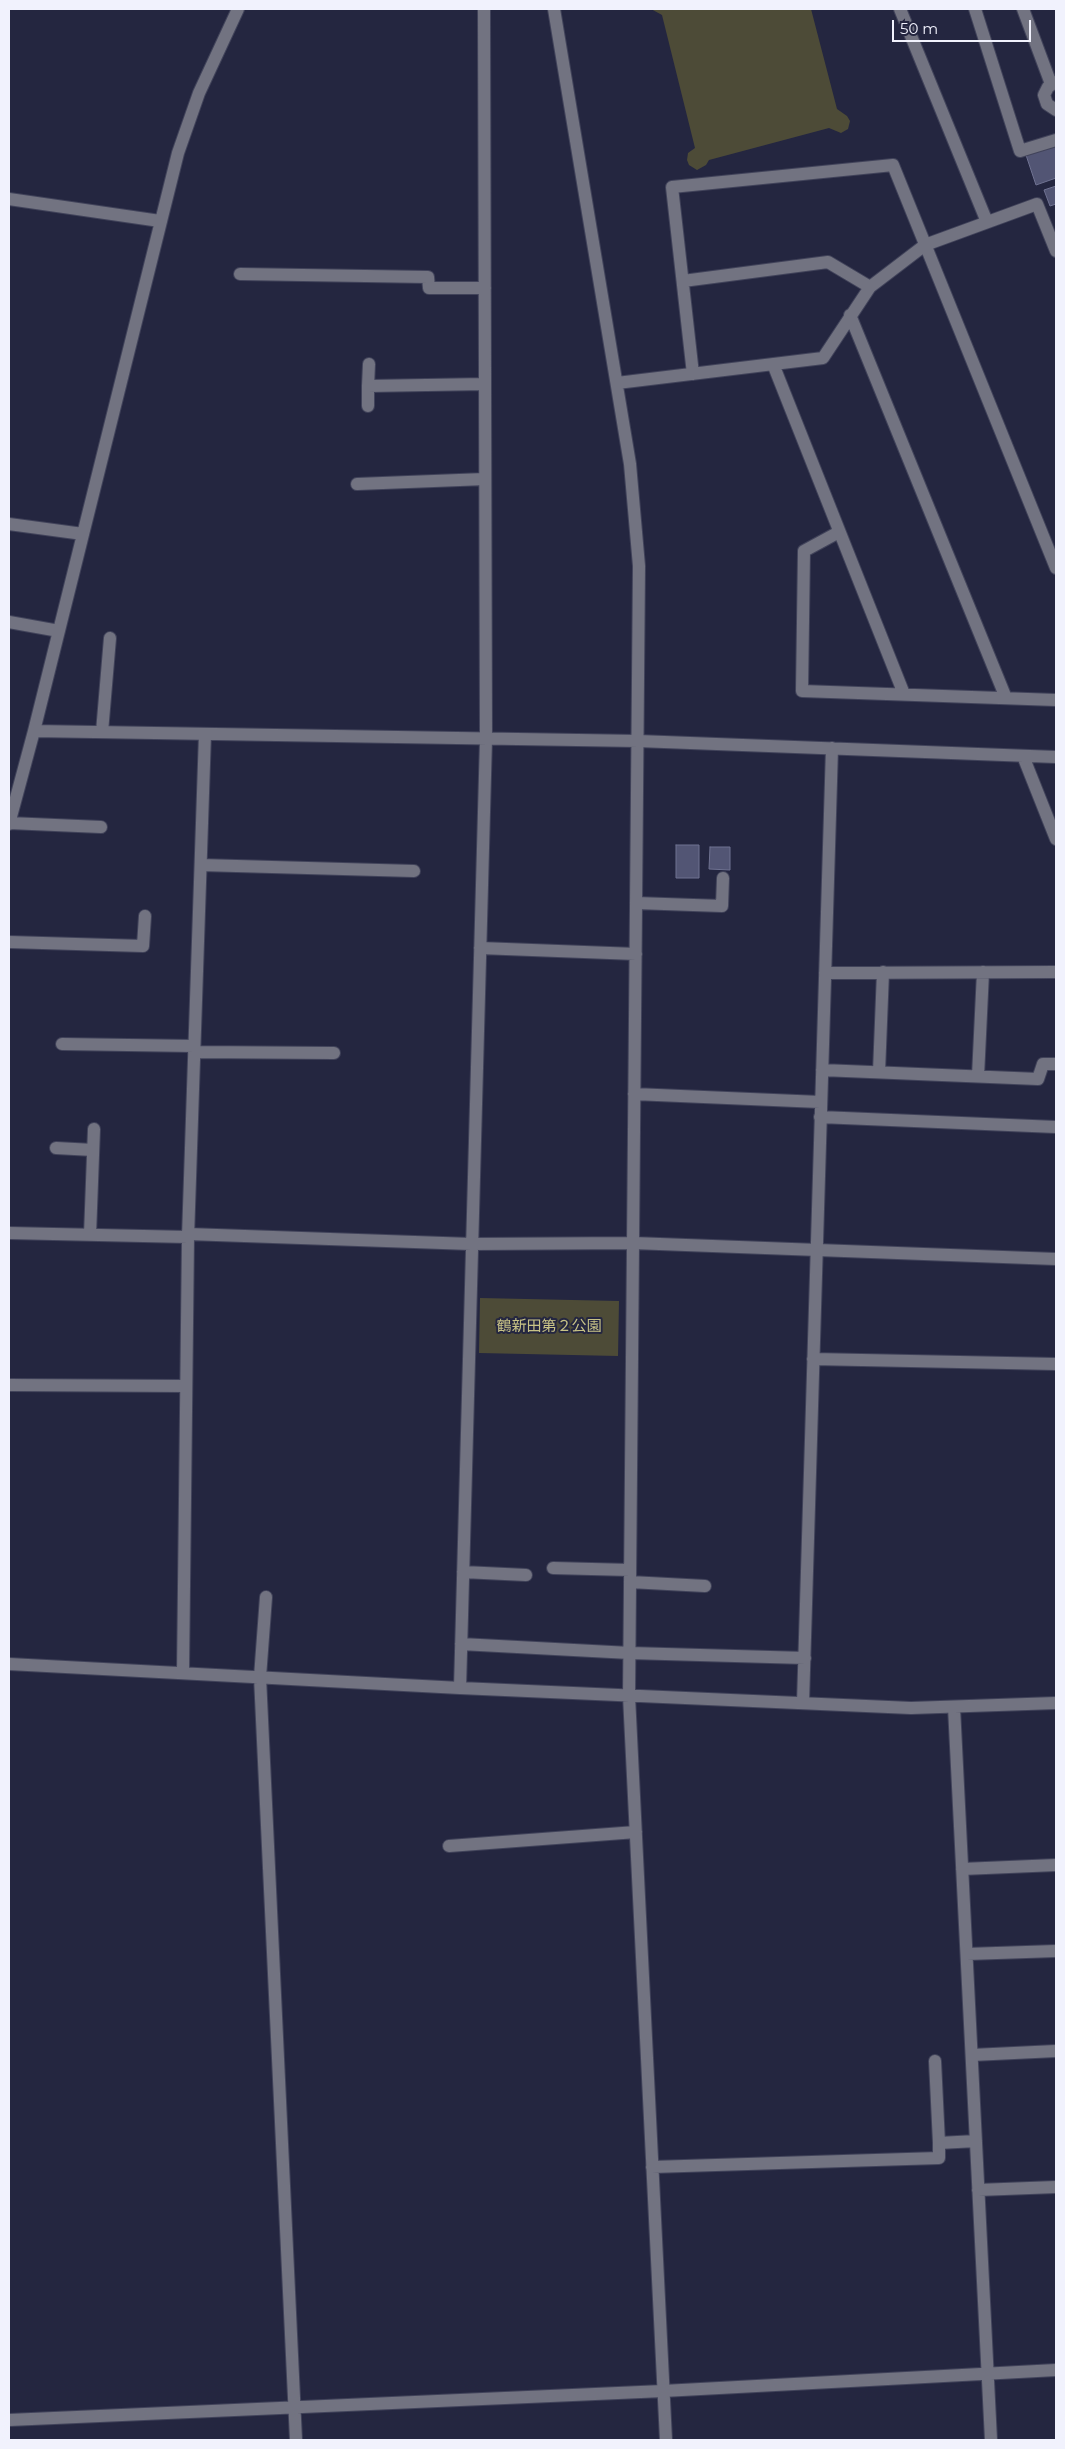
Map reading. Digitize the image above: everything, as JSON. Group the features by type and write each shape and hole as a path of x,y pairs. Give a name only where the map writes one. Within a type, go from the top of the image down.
{"street":[{"path":"101,827 9,824 34,731 178,153 200,93 238,9"},
{"path":"460,1688 486,739 484,9"},
{"path":"554,9 630,464 639,566 629,1696 666,2440"},
{"path":"900,9 987,222"},
{"path":"975,9 1020,151 1056,140"},
{"path":"1023,9 1054,83 1045,91 1045,100 1050,107 1056,110"},
{"path":"693,374 672,187 893,165 1056,568"},
{"path":"9,199 160,221"},
{"path":"617,383 823,358 870,287 925,246 1037,204 1056,251"},
{"path":"683,281 828,262 870,287"},
{"path":"240,274 428,277 429,288 484,288"},
{"path":"850,315 1006,698"},
{"path":"368,406 369,364"},
{"path":"773,364 904,694"},
{"path":"368,386 485,384"},
{"path":"357,484 485,479"},
{"path":"9,524 83,534"},
{"path":"839,532 804,552 802,691 1056,700"},
{"path":"9,622 59,631"},
{"path":"102,732 110,638"},
{"path":"34,731 638,741 1056,757"},
{"path":"183,1673 188,1236 205,734"},
{"path":"803,1703 832,748"},
{"path":"1023,756 1056,839"},
{"path":"200,865 414,871"},
{"path":"636,903 722,906 723,878"},
{"path":"9,942 143,946 145,916"},
{"path":"480,948 636,954"},
{"path":"879,1072 883,972"},
{"path":"978,1076 983,972"},
{"path":"825,973 1056,972"},
{"path":"62,1044 334,1053"},
{"path":"822,1070 1038,1080 1043,1064 1056,1064"},
{"path":"634,1094 820,1102"},
{"path":"820,1117 1056,1127"},
{"path":"90,1235 94,1129"},
{"path":"56,1148 93,1150"},
{"path":"9,1233 471,1244 633,1244 1056,1259"},
{"path":"813,1359 1056,1364"},
{"path":"9,1384 186,1386"},
{"path":"553,1568 705,1586"},
{"path":"463,1572 526,1575"},
{"path":"266,1597 260,1677 296,2440"},
{"path":"461,1644 630,1653 805,1658"},
{"path":"9,1664 460,1688 911,1708 1056,1703"},
{"path":"954,1707 991,2440"},
{"path":"449,1846 636,1832"},
{"path":"962,1869 1056,1865"},
{"path":"967,1954 1056,1951"},
{"path":"972,2055 1056,2051"},
{"path":"652,2166 939,2158 935,2061"},
{"path":"939,2143 976,2141"},
{"path":"978,2190 1056,2187"},
{"path":"9,2420 663,2391 1056,2370"}],"green space":[{"path":"651,9 811,9 837,109 847,116 850,121 848,129 841,133 829,128 709,160 706,165 697,170 689,165 687,160 688,153 695,148 662,15"},
{"name":"鶴新田第２公園","path":"480,1298 619,1301 618,1356 479,1353"}],"building":[{"path":"1056,144 1056,178 1036,185 1026,155"},
{"path":"1056,186 1056,204 1050,206 1044,190"},
{"path":"676,845 699,845 699,878 676,878"},
{"path":"710,847 730,847 730,870 709,869"}]}
